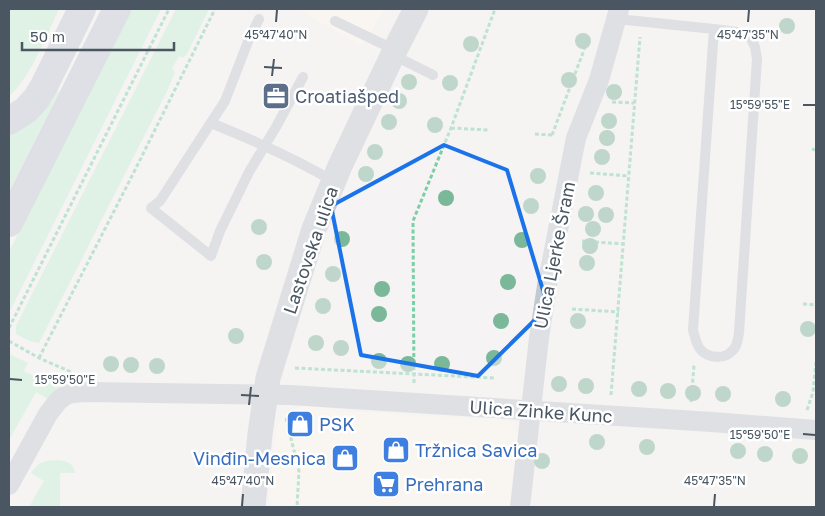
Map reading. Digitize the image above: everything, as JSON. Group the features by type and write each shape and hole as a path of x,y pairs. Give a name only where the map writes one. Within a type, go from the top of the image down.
{"main road":[{"path":"9,121 26,110 36,99 82,9"},
{"path":"9,223 117,9"}],"street":[{"name":"Lastovska ulica","path":"253,507 265,394 272,364 314,229 333,181 393,52 416,9"},
{"name":"Ulica Ljerke Šram","path":"520,507 539,338 576,138 599,80 618,14"},
{"name":"Ulica Zinke Kunc","path":"9,485 48,414 58,401 72,393 85,392 265,394 816,430"}],"lane":[{"path":"618,14 737,32 750,37 755,47 757,65 739,333 737,344 732,352 716,357 707,355 701,350 693,330 714,29"},
{"path":"259,19 249,39 225,101 160,200 151,208 211,256 220,231 249,172 303,77"},
{"path":"336,21 433,75"},
{"path":"211,123 265,145 333,181"}],"path":[{"path":"9,328 169,9"},
{"path":"39,358 215,9"},
{"path":"414,373 414,221 495,9"},
{"path":"612,395 640,37"},
{"path":"552,135 587,42"},
{"path":"604,101 634,103"},
{"path":"451,128 488,130"},
{"path":"535,134 559,136"},
{"path":"584,173 628,176"},
{"path":"582,241 624,244"},
{"path":"803,304 816,304"},
{"path":"572,309 619,312"},
{"path":"9,341 39,358 76,374"},
{"path":"691,403 694,366 701,350"},
{"path":"807,412 813,392 816,362"},
{"path":"295,368 494,378"},
{"path":"286,418 299,471 298,507"}],"highlighted area":[{"path":"444,145 507,170 548,307 478,376 361,355 331,206"}],"shaded area":[{"path":"298,9 385,9 362,46"},
{"name":"Tržnica Savica","path":"308,405 348,411 415,416 480,419 483,417 500,419 513,424 519,437 515,507 268,507 278,424 284,415 300,406"}],"green space":[{"path":"9,9 59,9 31,68 9,96"},
{"path":"131,9 161,9 9,313 9,252"},
{"path":"176,9 209,9 187,54 183,58 179,56 172,69 175,72 168,89 39,343 30,341 16,334 16,326"},
{"path":"52,88 59,92 9,191 9,133"},
{"path":"9,354 28,363 24,371 40,379 42,376 52,375 61,379 51,401 36,392 9,440"},
{"path":"58,460 71,465 75,473 60,473 60,507 29,507 44,481 31,473 42,462"}],"place":[{"name":"Croatiašped","path":"276,96"},
{"name":"PSK","path":"300,424"},
{"name":"Tržnica Savica","path":"396,450"},
{"name":"Vinđin-Mesnica","path":"345,458"},
{"name":"Prehrana","path":"386,484"}]}
